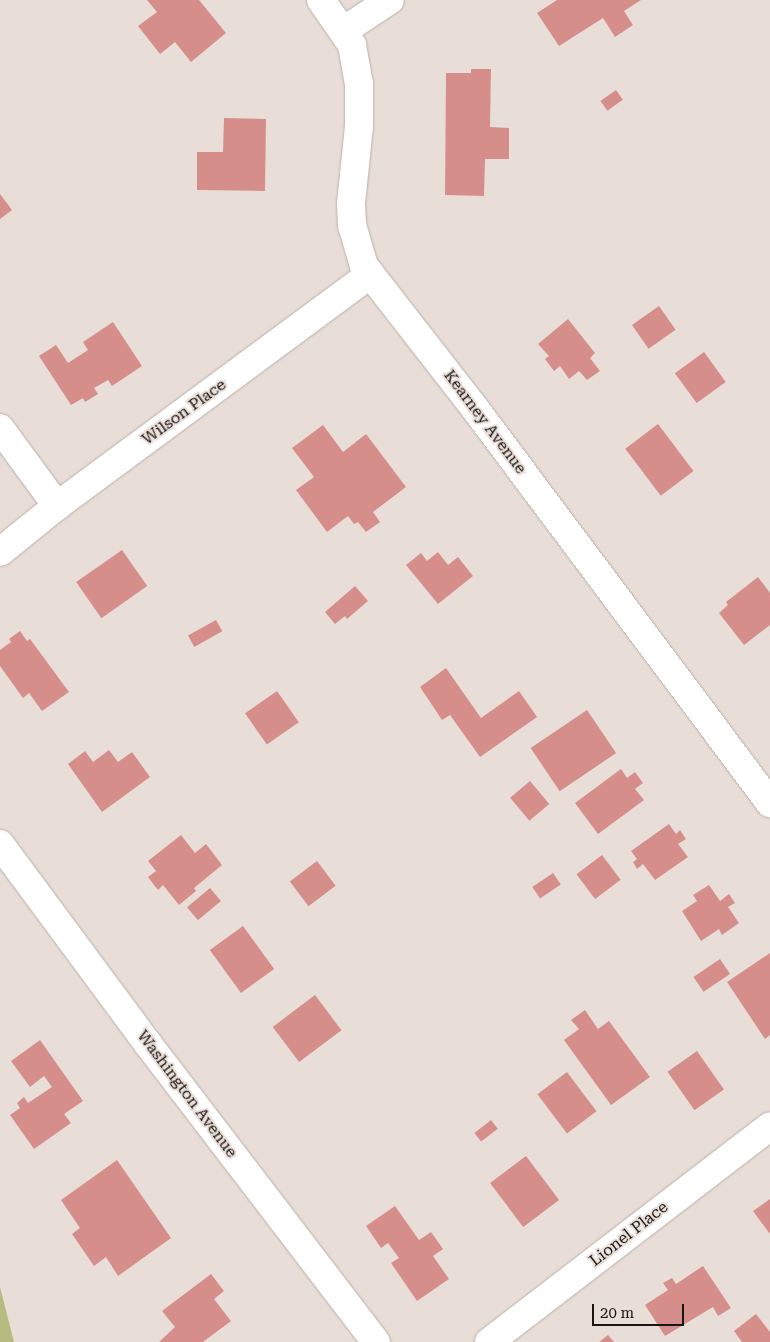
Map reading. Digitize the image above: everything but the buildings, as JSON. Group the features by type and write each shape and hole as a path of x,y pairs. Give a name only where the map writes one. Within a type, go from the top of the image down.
{"street":[{"name":"Kearney Avenue","path":"321,0 352,45 359,83 359,126 351,204 352,225 364,266 476,410 770,803"},
{"path":"343,31 390,0"},
{"name":"Wilson Place","path":"0,552 57,506 370,274"},
{"path":"0,428 57,506"},
{"name":"Washington Avenue","path":"0,844 148,1044 376,1342"},
{"name":"Lionel Place","path":"489,1342 770,1126"}],"green space":[{"path":"0,1287 14,1342 0,1342"}]}
